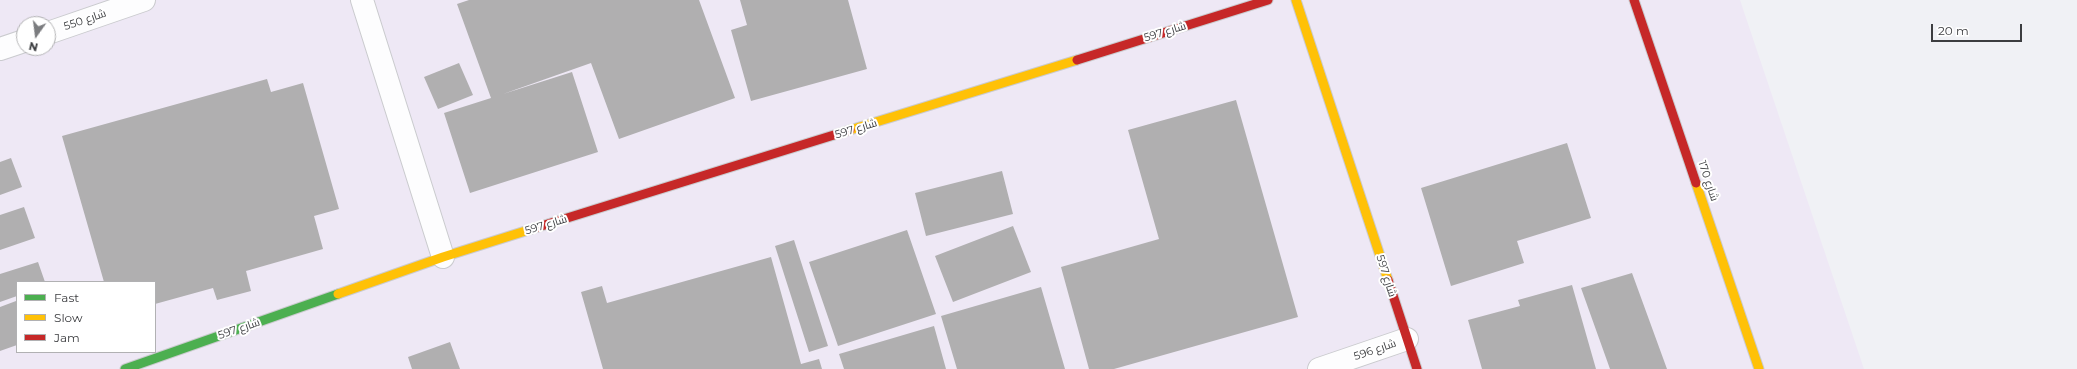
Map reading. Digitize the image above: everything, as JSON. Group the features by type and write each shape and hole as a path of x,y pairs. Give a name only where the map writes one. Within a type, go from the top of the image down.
{"street":[{"name":"شارع 550","path":"56,29 144,0"},
{"path":"362,0 443,257"},
{"name":"شارع 597","path":"125,369 443,257 1268,0"},
{"name":"شارع 597","path":"1296,0 1418,369"},
{"name":"شارع 170","path":"1634,0 1759,369"},
{"path":"0,49 16,44"},
{"name":"شارع 596","path":"1319,369 1407,339"}],"shaded area":[{"path":"0,0 1740,0 1864,369 0,369"}],"building":[{"path":"469,0 699,0 735,98 619,139 591,63 503,94 572,72 598,152 470,193 444,113 491,98 457,4"},
{"path":"740,0 848,0 867,69 751,101 731,30 747,25"},
{"path":"459,63 473,95 438,109 424,77"},
{"path":"267,79 271,92 303,83 339,209 314,216 323,249 246,271 251,291 217,300 213,288 156,304 156,281 104,281 62,136"},
{"path":"1236,100 1298,317 1114,369 1089,369 1061,267 1159,239 1128,130"},
{"path":"1567,143 1591,218 1517,241 1524,263 1451,286 1421,188"},
{"path":"11,158 22,187 0,195 0,162"},
{"path":"1002,171 1013,214 926,236 915,193"},
{"path":"24,207 35,238 0,250 0,215"},
{"path":"1013,226 1031,272 953,302 935,256"},
{"path":"907,230 936,314 838,346 809,262"},
{"path":"794,240 828,346 809,352 775,246"},
{"path":"771,257 801,364 819,359 822,369 603,369 581,292 602,286 607,303"},
{"path":"38,262 45,281 16,281 16,296 0,302 0,274"},
{"path":"1632,273 1667,369 1610,369 1581,288"},
{"path":"1572,285 1596,369 1482,369 1468,320 1520,306 1518,300"},
{"path":"1041,287 1065,369 957,369 941,316"},
{"path":"16,301 16,345 0,351 0,307"},
{"path":"934,326 946,369 844,369 839,354"},
{"path":"450,342 460,369 412,369 408,357"}],"traffic: fast":[{"path":"125,369 338,294"}],"traffic: slow":[{"path":"1296,0 1388,280"},
{"path":"850,130 1077,60"},
{"path":"1696,183 1759,369"},
{"path":"338,294 443,257 535,228"}],"traffic: jam":[{"path":"1077,60 1268,0"},
{"path":"1634,0 1696,183"},
{"path":"535,228 850,130"},
{"path":"1388,280 1417,369"}]}
